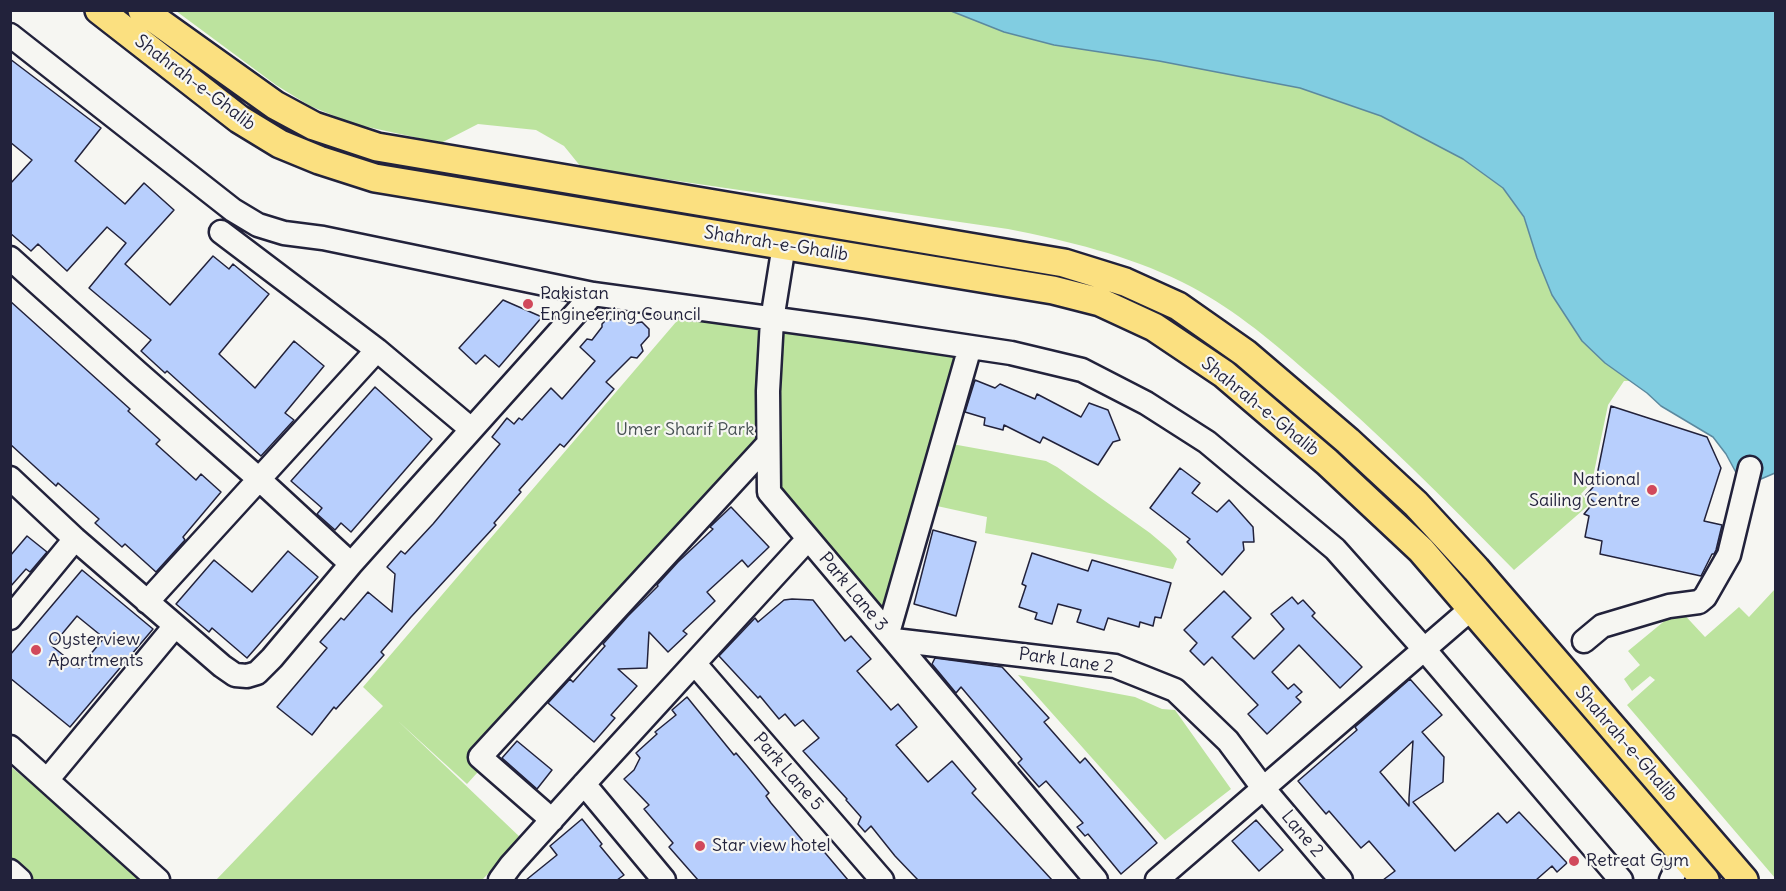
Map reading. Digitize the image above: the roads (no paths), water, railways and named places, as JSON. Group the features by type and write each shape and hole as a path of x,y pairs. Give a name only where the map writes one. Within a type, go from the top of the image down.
{"main road":[{"name":"Shahrah-e-Ghalib","path":"99,10 239,119 280,144 319,160 375,178 1053,290 1100,302 1154,327 1224,374 1327,462 1417,547 1705,880"},
{"name":"Shahrah-e-Ghalib","path":"142,10 275,105 314,126 377,147 1064,263 1125,282 1178,306 1245,352 1348,441 1416,504 1744,880"},
{"path":"1417,547 1422,549 1432,547 1439,540 1439,530"},
{"path":"1442,574 1448,558 1461,553"}],"street":[{"path":"10,35 233,210 258,225 284,233 323,238 593,294 1011,353 1082,370 1146,403 1207,442 1335,549 1622,880"},
{"path":"222,232 377,350 471,429"},
{"name":"Park Lane 3","path":"784,245 772,320 768,391 769,492 1096,880"},
{"path":"10,258 351,564"},
{"path":"10,478 75,539 222,666 235,675 247,676 257,673 351,564 593,294"},
{"path":"891,637 970,347"},
{"path":"147,602 377,350"},
{"path":"552,820 480,757 768,444"},
{"path":"1584,641 1602,626 1669,606 1699,603 1705,597 1729,555 1750,468"},
{"path":"10,618 75,539"},
{"path":"500,880 584,784 808,539"},
{"path":"1157,880 1472,608"},
{"path":"48,779 175,626"},
{"name":"Park Lane 2","path":"891,637 1115,666 1175,690 1228,741 1263,788"},
{"name":"Park Lane 5","path":"695,664 882,880"},
{"path":"10,747 158,880"},
{"path":"584,784 664,880"},
{"name":"Lane 2","path":"1263,788 1341,880"},
{"path":"1671,880 1683,855"},
{"path":"10,871 20,880"}],"water":[{"path":"951,11 1775,11 1775,473 1754,482 1739,478 1726,454 1713,437 1661,406 1605,363 1582,341 1552,295 1524,217 1503,188 1463,159 1381,116 1300,88 1159,61 1054,45 1004,32"}],"place":[{"name":"Pakistan Engineering Council","path":"528,304"},
{"name":"National Sailing Centre","path":"1652,490"},
{"name":"Oysterview Apartments","path":"36,650"},
{"name":"Star view hotel","path":"700,846"},
{"name":"Retreat Gym","path":"1574,861"}],"park label":[{"name":"Umer Sharif Park","path":"685,430"}]}
